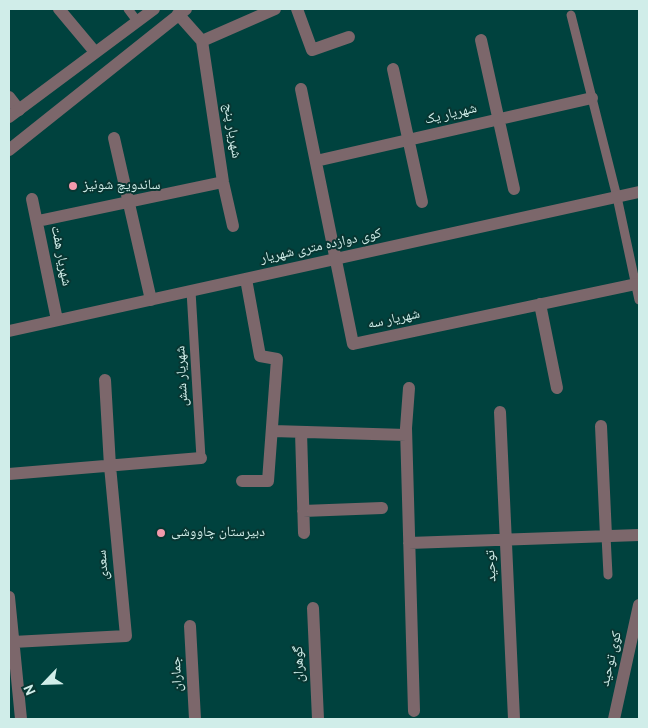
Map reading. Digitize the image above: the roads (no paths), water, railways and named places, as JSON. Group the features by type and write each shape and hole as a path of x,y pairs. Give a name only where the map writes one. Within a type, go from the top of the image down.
{"street":[{"path":"59,9 95,52"},
{"path":"9,97 14,114 154,9"},
{"path":"9,150 182,12 202,41 275,9"},
{"path":"297,9 312,50 349,37"},
{"path":"481,40 514,189"},
{"name":"شهریار پنج","path":"202,41 223,182 233,226"},
{"path":"393,69 422,202"},
{"name":"شهریار سه","path":"301,89 353,344 636,284"},
{"name":"شهریار یک","path":"316,161 592,98"},
{"path":"114,138 151,300"},
{"path":"38,221 223,182"},
{"name":"کوی دوازده متری شهریار","path":"9,330 639,192"},
{"name":"شهریار هفت","path":"32,199 57,320"},
{"path":"242,481 268,481 274,431 277,359 260,356 246,279"},
{"path":"540,304 557,388"},
{"name":"سعدی","path":"13,642 126,636 110,466 105,380"},
{"path":"408,388 406,435 414,711"},
{"name":"توحید","path":"500,412 514,719"},
{"path":"601,426 606,536"},
{"path":"274,431 406,435"},
{"path":"300,432 304,533"},
{"path":"9,474 201,458"},
{"path":"303,511 382,508"},
{"path":"409,543 639,535"},
{"path":"9,597 21,719"},
{"name":"کوی توحید","path":"614,719 639,605"},
{"name":"گوهران","path":"313,608 318,719"},
{"name":"جماران","path":"190,626 196,719"}],"lane":[{"path":"128,9 137,21"},
{"path":"571,15 617,197 639,300"},
{"name":"شهریار شش","path":"191,291 201,458"},
{"path":"606,536 608,575"}],"place":[{"name":"ساندویچ شونیز","path":"73,186"},
{"name":"دبیرستان چاووشی","path":"161,533"}]}
